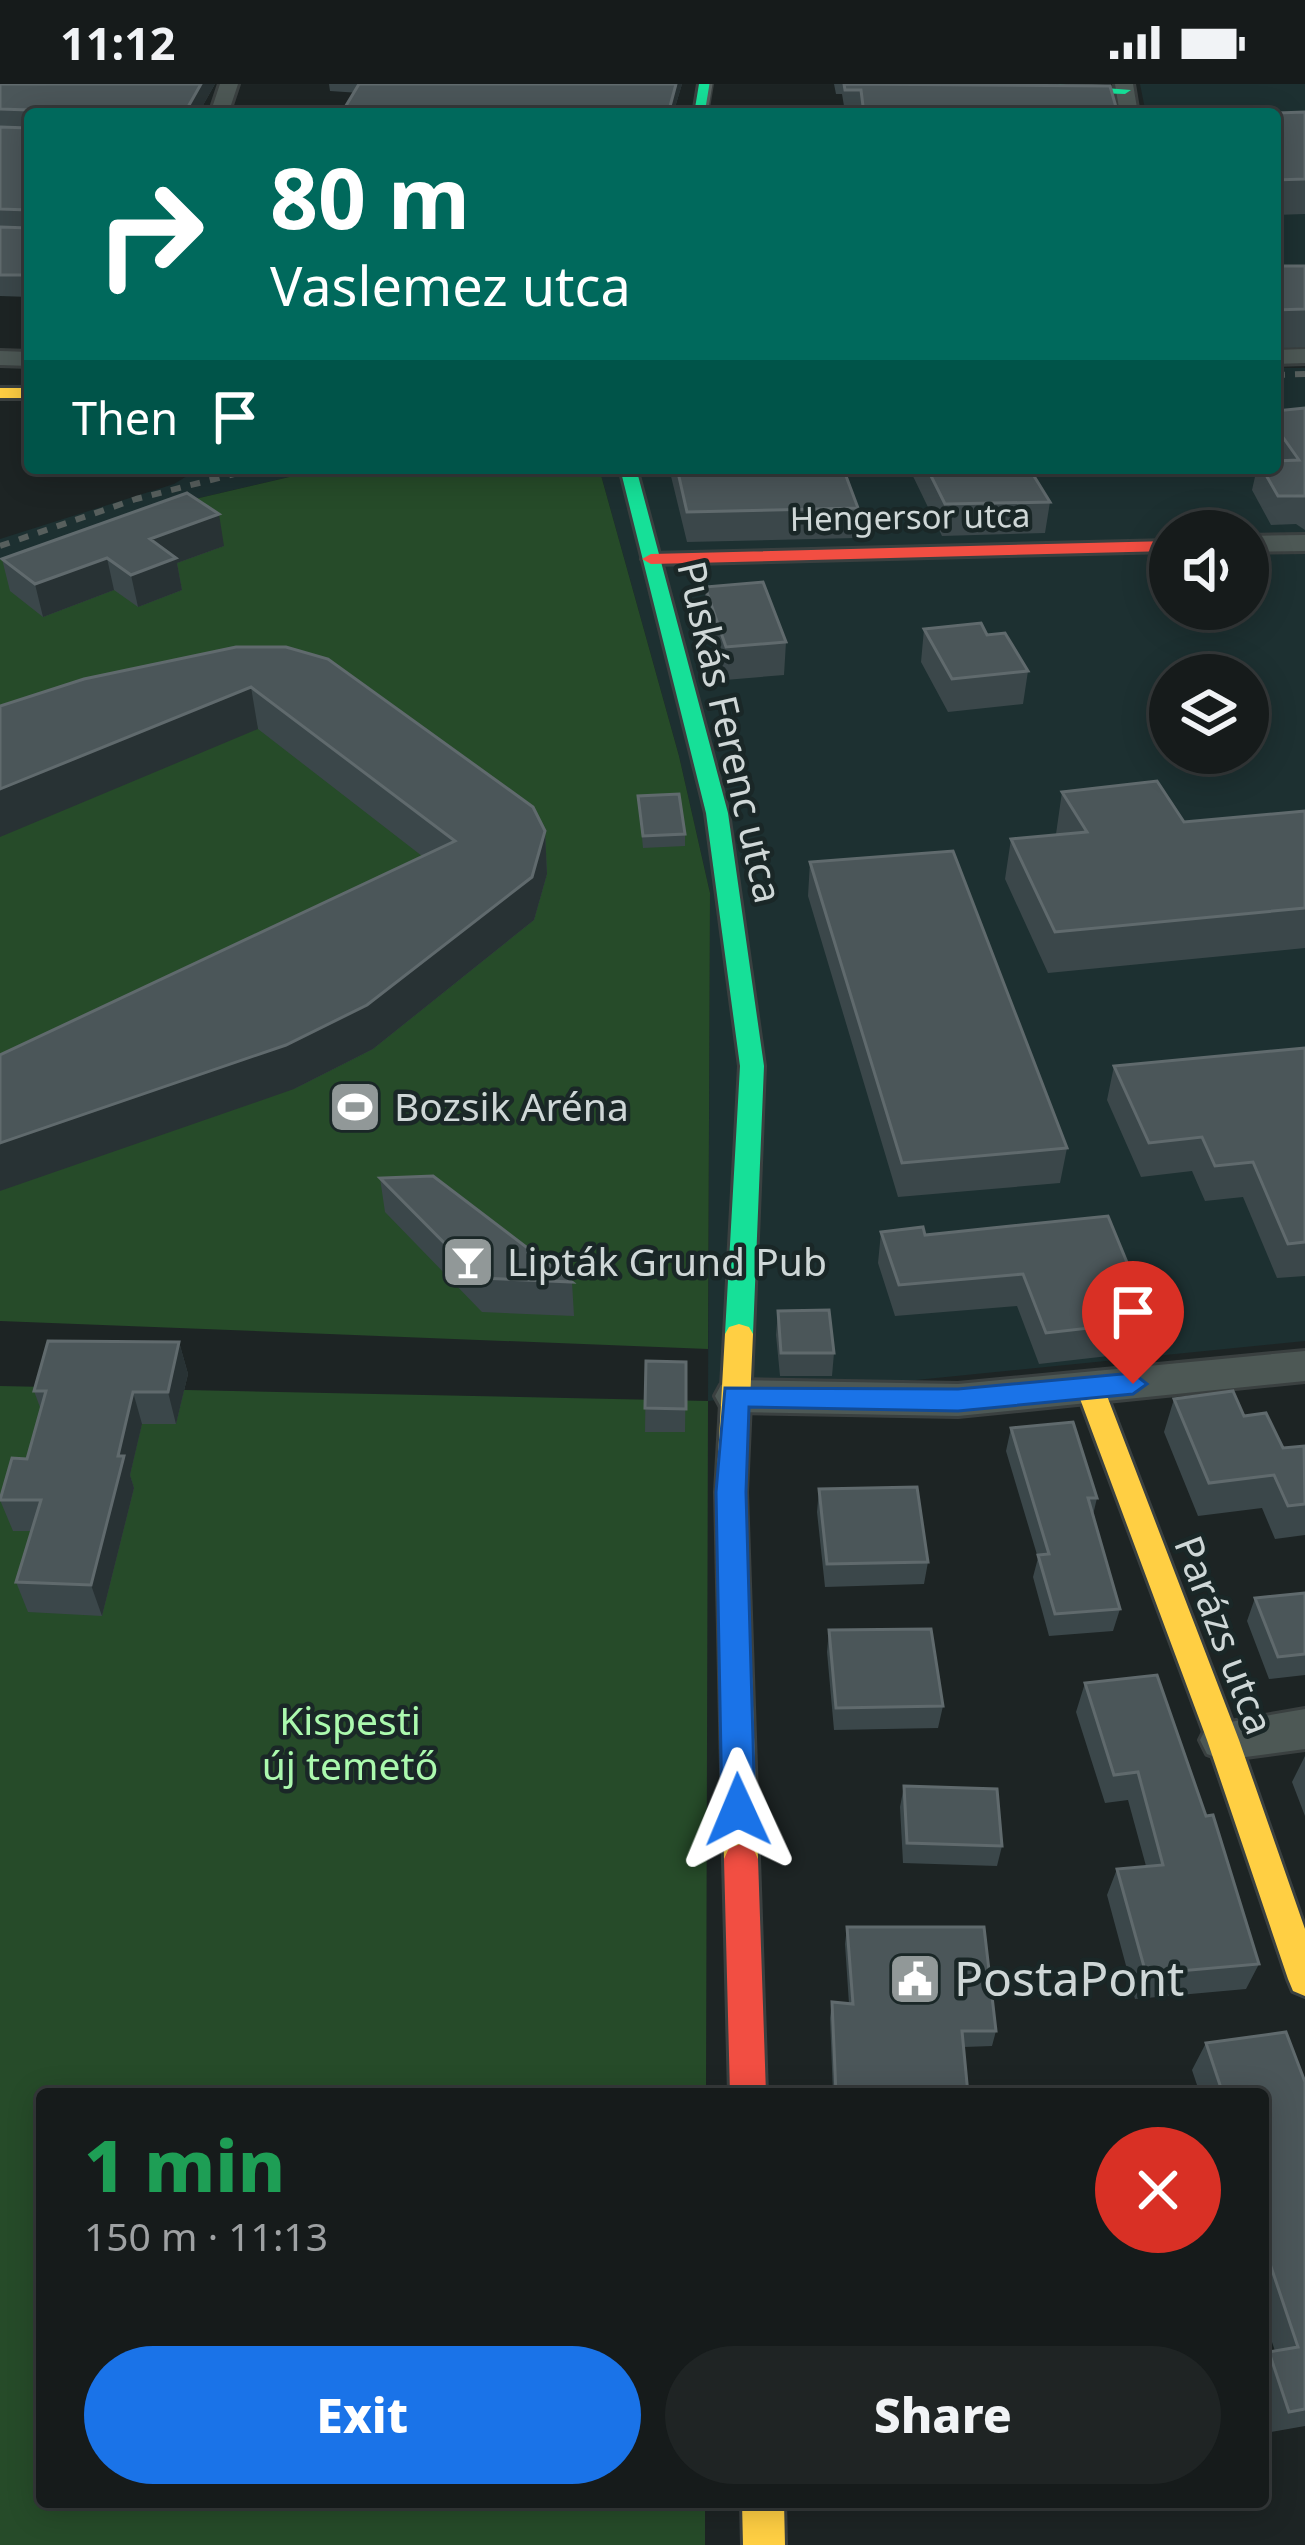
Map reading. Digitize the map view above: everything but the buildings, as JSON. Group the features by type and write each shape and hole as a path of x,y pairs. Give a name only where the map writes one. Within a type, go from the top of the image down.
{"street":[{"path":"935,84 1126,96"},
{"name":"Puskás Ferenc utca","path":"630,474 717,812 752,1066 744,1310 731,1492 748,2088"},
{"path":"1269,543 1305,542"},
{"name":"Hengersor utca","path":"651,560 1149,547"},
{"path":"735,1396 958,1400 1305,1366"},
{"name":"Parázs utca","path":"1090,1388 1223,1740 1305,1979"},
{"path":"1223,1740 1305,1729"},
{"path":"763,2508 764,2545"}],"shaded area":[{"path":"1140,84 1305,84 1305,347 1281,348 1281,108 1145,108"},
{"path":"1281,368 1305,368 1305,1341 708,1401 710,893 679,756 601,474 1281,474"},
{"path":"190,474 302,474 148,510 0,560 0,539 174,484"}],"green space":[{"name":"Bozsik Aréna","path":"302,474 601,474 679,756 710,893 708,1349 0,1321 0,560 148,510"},
{"name":"Kispesti új temető","path":"0,1386 708,1401 706,2088 36,2088 36,2508 705,2508 705,2545 0,2545"}],"tram line":[{"path":"707,108 711,84"}],"railway":[{"path":"1281,375 1305,374"},
{"path":"0,546 136,499 234,474"}],"traffic: fast":[{"path":"701,108 705,84"},
{"path":"936,84 1125,90"},
{"path":"630,474 717,813 752,1066 739,1334"}],"traffic: slow":[{"path":"0,393 24,393"},
{"path":"739,1334 731,1492 741,1859"},
{"path":"1090,1388 1223,1740 1305,1979"},
{"path":"763,2508 764,2545"}],"traffic: jam":[{"path":"651,559 1149,547"},
{"path":"741,1859 748,2088"}],"place":[{"name":"Bozsik Aréna","path":"355,1107"},
{"name":"Lipták Grund Pub","path":"468,1262"},
{"name":"PostaPont","path":"915,1979"}],"route":[{"path":"738,1810 731,1492 735,1396 868,1402 958,1400 1133,1384"}]}
